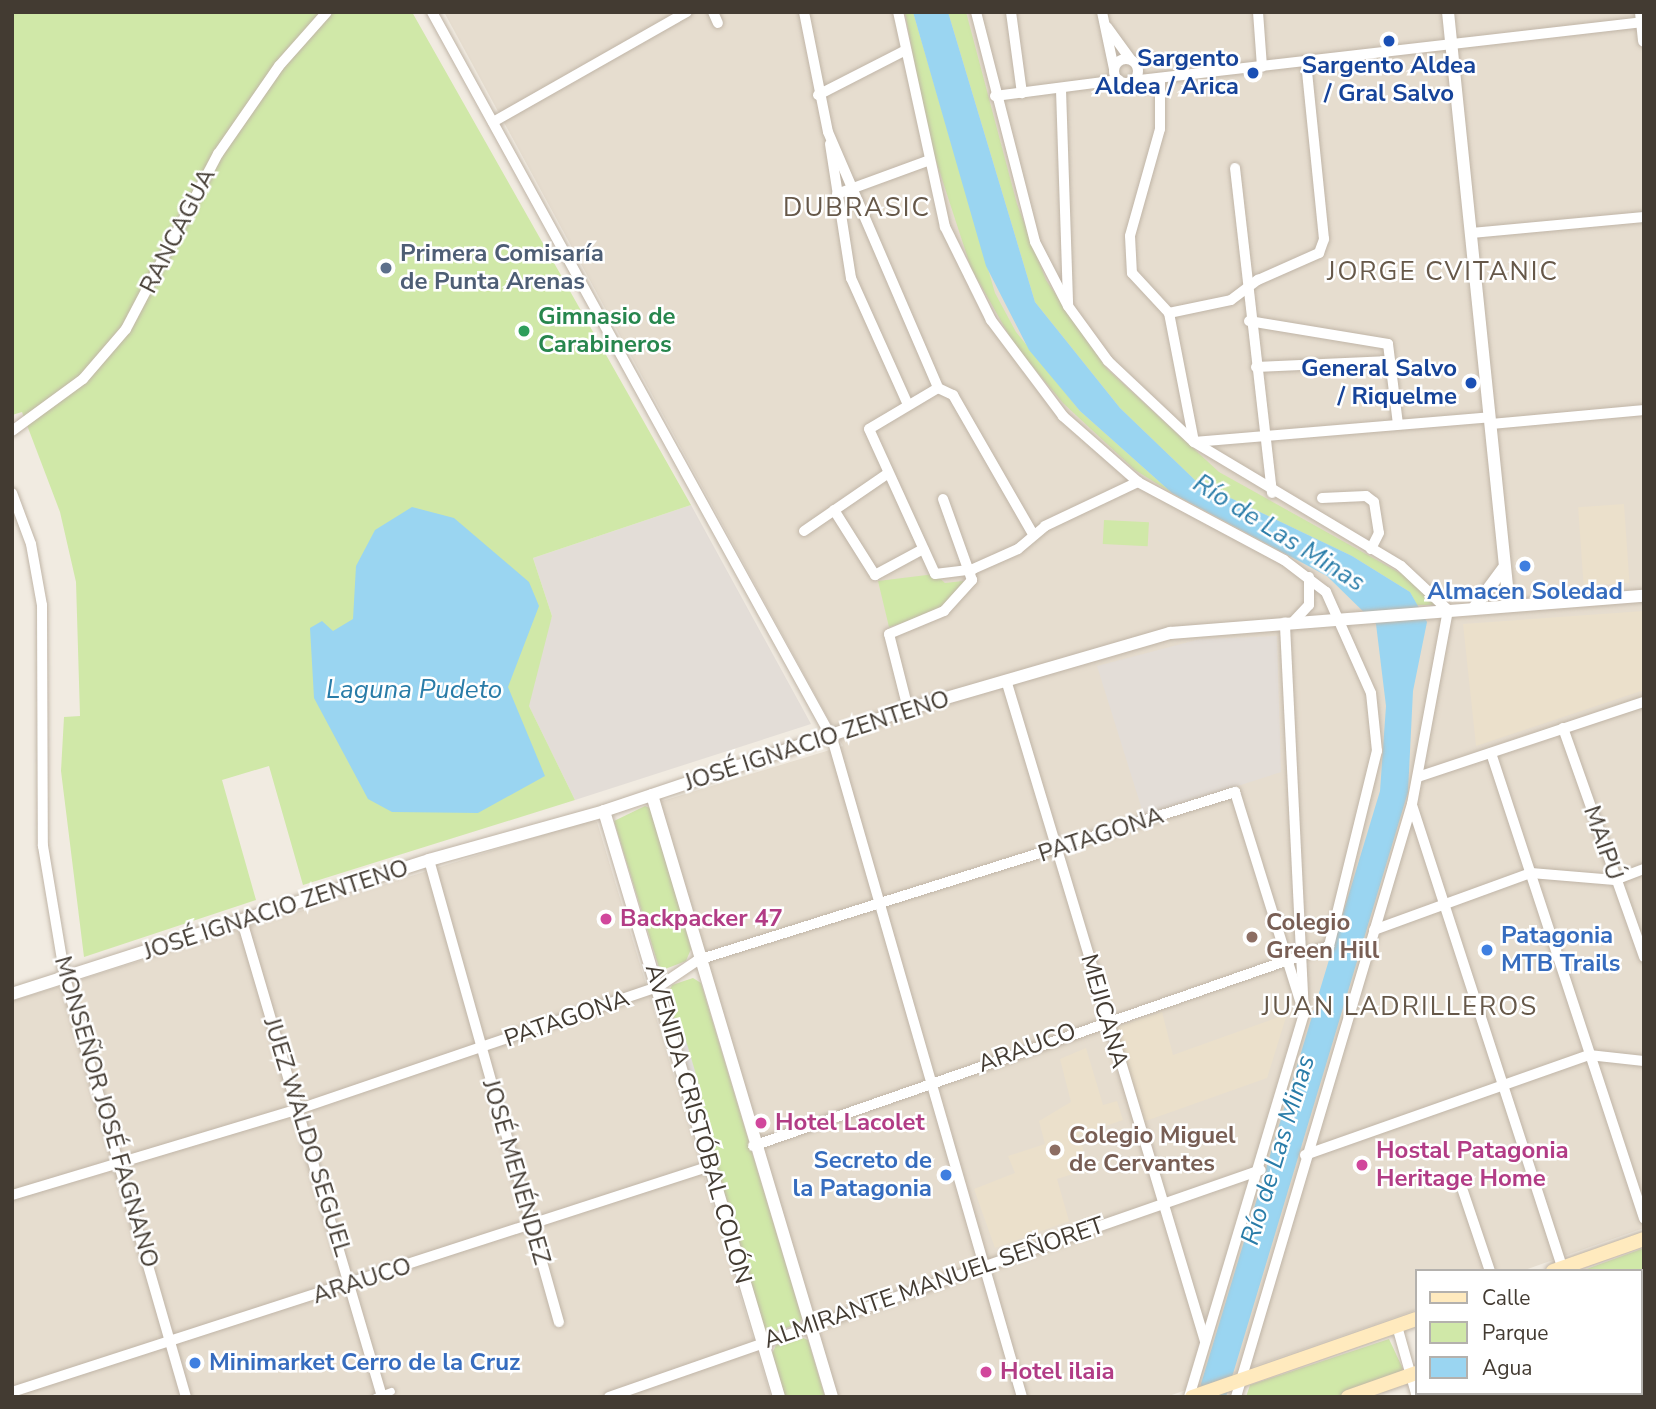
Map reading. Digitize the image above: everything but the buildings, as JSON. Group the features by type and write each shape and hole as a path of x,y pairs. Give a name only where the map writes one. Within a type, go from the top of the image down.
{"main road":[{"path":"1562,1269 1644,1239"},
{"path":"1192,1396 1236,1387 1414,1320"},
{"path":"1348,1397 1414,1374"}],"street":[{"name":"RANCAGUA","path":"12,431 83,379 125,328 218,154 327,12"},
{"path":"432,12 832,738 929,1084 1022,1397"},
{"path":"493,122 687,12"},
{"path":"713,12 718,23"},
{"path":"804,12 818,96 828,132 851,278 908,405"},
{"path":"898,12 927,161 945,227 991,320 1063,416 1138,482 1308,576 1350,619"},
{"path":"976,12 995,96 1035,242 1068,306 1108,361 1194,442 1272,494 1401,566 1442,611 1412,804 1236,1387"},
{"path":"1011,12 1022,93"},
{"path":"1258,12 1262,67"},
{"path":"1448,12 1503,569 1509,605"},
{"path":"1103,16 1133,61 1160,78"},
{"path":"1103,16 1114,69 1119,80"},
{"path":"995,96 1060,90 1119,80 1131,81 1450,47 1642,19 1644,41"},
{"path":"818,96 906,50"},
{"path":"1114,69 1133,61"},
{"path":"1131,81 1133,61"},
{"path":"1168,313 1231,300 1319,253 1324,239 1306,62"},
{"path":"1160,78 1160,129 1130,236 1136,283 1168,313 1194,442"},
{"path":"1060,90 1068,306"},
{"path":"828,132 939,388 953,396 1033,534"},
{"path":"837,194 927,161"},
{"path":"1235,168 1249,321 1272,494"},
{"path":"1471,233 1644,218"},
{"path":"1249,321 1388,344 1398,424"},
{"path":"1256,367 1390,361"},
{"path":"939,388 869,429 887,474 935,574 973,569 1018,549 1033,534 1138,482"},
{"path":"1194,442 1398,424 1644,410"},
{"path":"804,531 887,474"},
{"name":"MONSEÑOR JOSÉ FAGNANO","path":"12,493 31,544 41,605 43,846 65,978 121,1162 186,1397"},
{"path":"1322,498 1366,496 1374,502 1380,534 1371,549"},
{"path":"943,499 973,569"},
{"path":"834,510 876,575 923,549"},
{"path":"908,709 889,634 951,606 973,569"},
{"path":"1474,608 1503,569"},
{"path":"1192,1396 1205,1341 1261,1170 1304,1014 1290,622 1308,606 1308,576"},
{"name":"JOSÉ IGNACIO ZENTENO","path":"12,994 429,860 604,811 832,738 908,709 1170,633 1644,596"},
{"name":"ARAUCO","path":"753,1146 1105,1020 1329,946 1377,751 1371,693 1350,619"},
{"name":"MEJICANA","path":"1006,680 1059,848 1105,1020 1205,1341"},
{"path":"1418,777 1563,729 1643,706"},
{"name":"MAIPÚ","path":"1563,729 1644,957"},
{"path":"1490,753 1644,1219"},
{"name":"PATAGONA","path":"12,1195 299,1109 481,1049 658,987 698,960 880,906 1235,792 1286,961"},
{"name":"AVENIDA CRISTÓBAL COLÓN","path":"652,795 753,1146 832,1397"},
{"path":"1412,804 1559,1269"},
{"name":"AVENIDA CRISTÓBAL COLÓN","path":"604,811 779,1397"},
{"name":"JOSÉ MENÉNDEZ","path":"429,860 559,1322"},
{"path":"1374,930 1531,873 1615,880 1644,869"},
{"name":"JUEZ WALDO SEGUEL","path":"242,921 382,1394"},
{"path":"1286,961 1304,1014"},
{"path":"1305,1155 1502,1083 1589,1055 1644,1061"},
{"name":"ARAUCO","path":"12,1392 170,1344 710,1166"},
{"name":"ALMIRANTE MANUEL SEÑORET","path":"608,1397 1261,1170"},
{"path":"1463,1191 1489,1269"},
{"path":"1397,1326 1414,1374"}],"shaded area":[{"path":"444,12 1644,12 1644,1228 1528,1269 1414,1269 1414,1311 1166,1397 838,1397 659,802 843,746"},
{"path":"1624,504 1630,583 1584,586 1578,507"},
{"path":"691,505 811,724 575,800 523,694 552,616 533,558"},
{"path":"1644,611 1644,690 1476,746 1463,624"},
{"path":"1277,636 1281,772 1144,816 1097,666 1200,639"},
{"path":"590,820 597,822 771,1397 12,1397 12,1001"},
{"name":"Colegio Miguel de Cervantes","path":"1162,1012 1173,1055 1287,1014 1267,1078 1140,1123 1115,1027"},
{"path":"672,1017 680,1020 700,1088 696,1097"},
{"name":"Colegio Miguel de Cervantes","path":"1086,1048 1103,1105 1117,1101 1123,1120 1079,1135 1089,1169 1057,1179 1069,1221 995,1248 974,1189 1015,1173 1008,1156 1045,1144 1039,1121 1071,1102 1060,1059"}],"green space":[{"path":"12,12 412,12 691,505 533,558 552,616 529,706 575,800 303,885 269,766 222,780 256,900 84,957 61,771 64,717 80,716 76,582 60,512 22,412 12,415"},
{"path":"905,12 913,12 995,293 1016,332 1080,411 1172,493 1135,470 1063,403 1014,344 971,268 928,136"},
{"path":"948,12 966,12 1017,204 1046,280 1106,368 1219,472 1409,578 1436,605 1417,605 1410,592 1352,556 1197,482 1120,408 1035,302"},
{"path":"1104,520 1149,522 1148,546 1103,544"},
{"path":"935,574 945,583 972,580 944,611 889,627 878,581"},
{"path":"645,806 653,809 691,949 686,961 660,971 614,821"},
{"path":"693,978 701,983 802,1318 799,1324 771,1333 763,1328 667,996 672,985"},
{"path":"1644,1248 1644,1292 1642,1269 1586,1269"},
{"path":"801,1337 808,1340 825,1397 785,1397 772,1354 776,1345"},
{"path":"1389,1339 1403,1369 1398,1377 1336,1397 1246,1397 1250,1385"}],"water":[{"name":"Río de Las Minas","path":"913,12 948,12 1035,302 1120,408 1197,482 1352,556 1410,592 1427,622 1413,691 1408,792 1226,1397 1197,1397 1380,791 1386,706 1376,624 1327,576 1172,493 1080,411 1029,350 986,266"},
{"name":"Laguna Pudeto","path":"412,507 454,518 529,582 539,606 508,687 545,776 478,813 392,812 368,799 314,698 310,628 322,621 333,631 353,619 356,566 375,530"}],"place":[{"name":"Sargento Aldea / Gral Salvo","path":"1389,41"},
{"name":"Sargento Aldea / Arica","path":"1253,73"},
{"name":"Primera Comisaría de Punta Arenas","path":"386,268"},
{"name":"Gimnasio de Carabineros","path":"524,331"},
{"name":"General Salvo / Riquelme","path":"1471,383"},
{"name":"Almacen Soledad","path":"1525,566"},
{"name":"Backpacker 47","path":"606,919"},
{"name":"Colegio Green Hill","path":"1252,937"},
{"name":"Patagonia MTB Trails","path":"1487,950"},
{"name":"Hotel Lacolet","path":"761,1123"},
{"name":"Colegio Miguel de Cervantes","path":"1055,1150"},
{"name":"Hostal Patagonia Heritage Home","path":"1362,1165"},
{"name":"Secreto de la Patagonia","path":"946,1175"},
{"name":"Minimarket Cerro de la Cruz","path":"195,1363"},
{"name":"Hotel ilaia","path":"986,1372"}],"district":[{"name":"DUBRASIC","path":"857,208"},
{"name":"JORGE CVITANIC","path":"1443,272"},
{"name":"JUAN LADRILLEROS","path":"1400,1007"}]}
